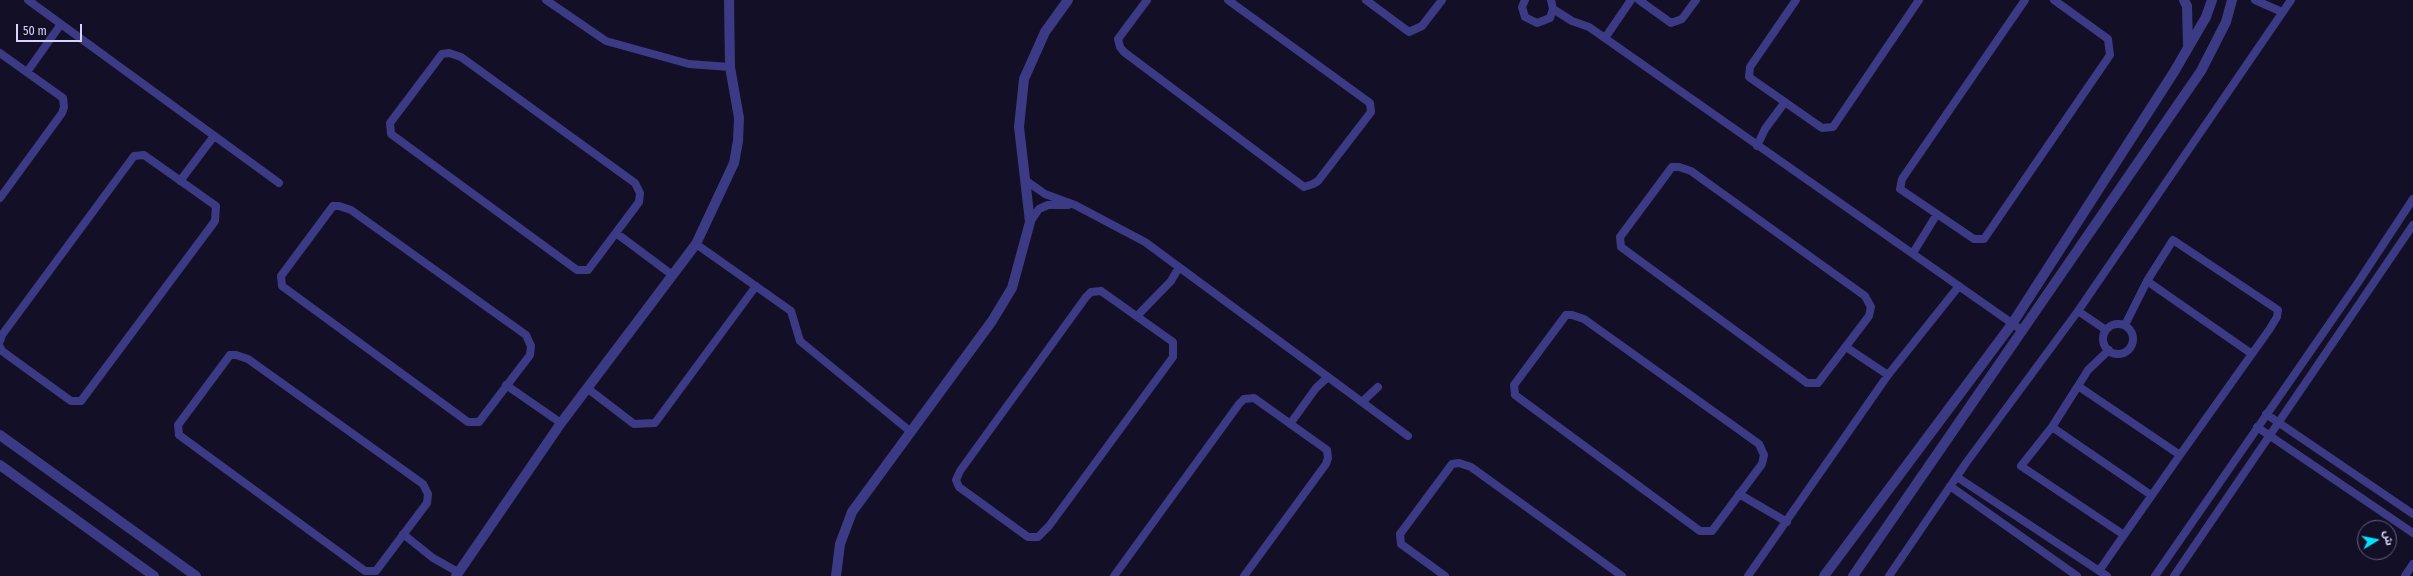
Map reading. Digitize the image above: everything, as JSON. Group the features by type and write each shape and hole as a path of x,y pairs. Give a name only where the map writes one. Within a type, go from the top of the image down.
{"street":[{"path":"28,0 279,183"},
{"path":"546,0 606,41 689,64 730,67"},
{"path":"403,534 433,558 457,574 561,423 696,244 734,163 739,118 730,67 729,0"},
{"path":"1030,222 1019,127 1024,79 1045,32 1068,0"},
{"path":"1144,1 1118,39 1120,47 1124,52 1304,187 1313,184 1318,181 1371,112 1370,103 1228,0"},
{"path":"1366,0 1409,32 1422,26 1442,0"},
{"path":"1525,0 1523,12 1532,22 1546,21 1553,9"},
{"path":"1550,0 1553,9 1572,21 1589,27 2023,331"},
{"path":"1605,38 1631,0"},
{"path":"1639,0 1671,23 1682,19 1696,0"},
{"path":"1796,0 1750,67 1749,77 1822,128 1833,127 1919,0"},
{"path":"2025,0 1902,179 1900,189 1974,239 1984,239 2110,55 2108,39 2054,0"},
{"path":"2184,0 2187,6 2188,48"},
{"path":"1824,576 2012,324 2188,48 2206,17 2212,0"},
{"path":"1853,576 2201,71 2226,22 2232,0"},
{"path":"2255,0 2282,12"},
{"path":"1889,576 1957,476 2078,311 2291,0"},
{"path":"27,72 61,24"},
{"path":"0,53 63,98 64,107 62,113 0,198"},
{"path":"449,53 461,57 635,183 640,193 639,202 616,233 588,270 577,270 391,134 390,124 442,54 449,53"},
{"path":"1757,146 1765,129 1785,102"},
{"path":"180,180 214,136"},
{"path":"0,341 2,335 134,156 144,155 216,206 215,221 81,401 71,401 2,351 0,346"},
{"path":"1679,167 1691,171 1865,296 1870,307 1869,316 1846,346 1818,383 1807,383 1621,247 1620,237 1672,168 1679,167"},
{"path":"1025,180 1045,194 1075,205 1145,242 1408,436"},
{"path":"2155,576 2413,199"},
{"path":"836,576 840,544 852,512 992,321 1012,288 1030,222 1039,209 1048,205 1075,205"},
{"path":"333,206 339,206 351,210 526,335 531,346 530,354 506,386 479,422 468,422 282,286 281,276 333,206"},
{"path":"1913,253 1937,214"},
{"path":"2174,576 2271,436 2413,225"},
{"path":"616,233 672,274"},
{"path":"2099,571 2151,495 2252,354 2277,317 2278,310 2173,240 2147,281 2124,325"},
{"path":"696,244 791,311 800,341 911,432"},
{"path":"1137,316 1171,281 1179,267"},
{"path":"2147,281 2252,354"},
{"path":"587,388 634,424 655,423 756,286"},
{"path":"1748,576 1888,375 1959,286"},
{"path":"1101,291 1137,316 1174,342 1173,357 1038,537 1028,537 959,487 956,480 960,471 1091,292 1101,291"},
{"path":"2078,311 2106,330"},
{"path":"1566,315 1572,315 1584,319 1759,444 1764,454 1762,464 1739,494 1712,531 1700,531 1515,395 1514,385 1566,315"},
{"path":"2114,324 2124,325 2132,332 2131,347 2128,350 2118,354 2109,350 2104,343 2106,330 2114,324"},
{"path":"1846,346 1888,375"},
{"path":"2109,350 2088,370 2052,427 2021,466 2124,534"},
{"path":"236,354 248,359 423,484 428,494 426,503 403,534 376,571 364,571 179,435 178,425 230,355 236,354"},
{"path":"1290,424 1316,388 1328,377"},
{"path":"506,386 561,423"},
{"path":"1362,402 1378,386"},
{"path":"2078,386 2180,455"},
{"path":"1114,576 1244,399 1254,398 1327,450 1328,458 1326,464 1244,576"},
{"path":"2266,414 2413,514"},
{"path":"2052,427 2151,495"},
{"path":"2258,427 2413,533"},
{"path":"0,435 196,576"},
{"path":"1445,576 1401,544 1400,534 1452,464 1459,463 1471,468 1622,576"},
{"path":"0,465 154,576"},
{"path":"1957,476 2106,576"},
{"path":"1950,486 2077,576"},
{"path":"1739,494 1787,522"},
{"path":"2405,576 2413,564"}]}
